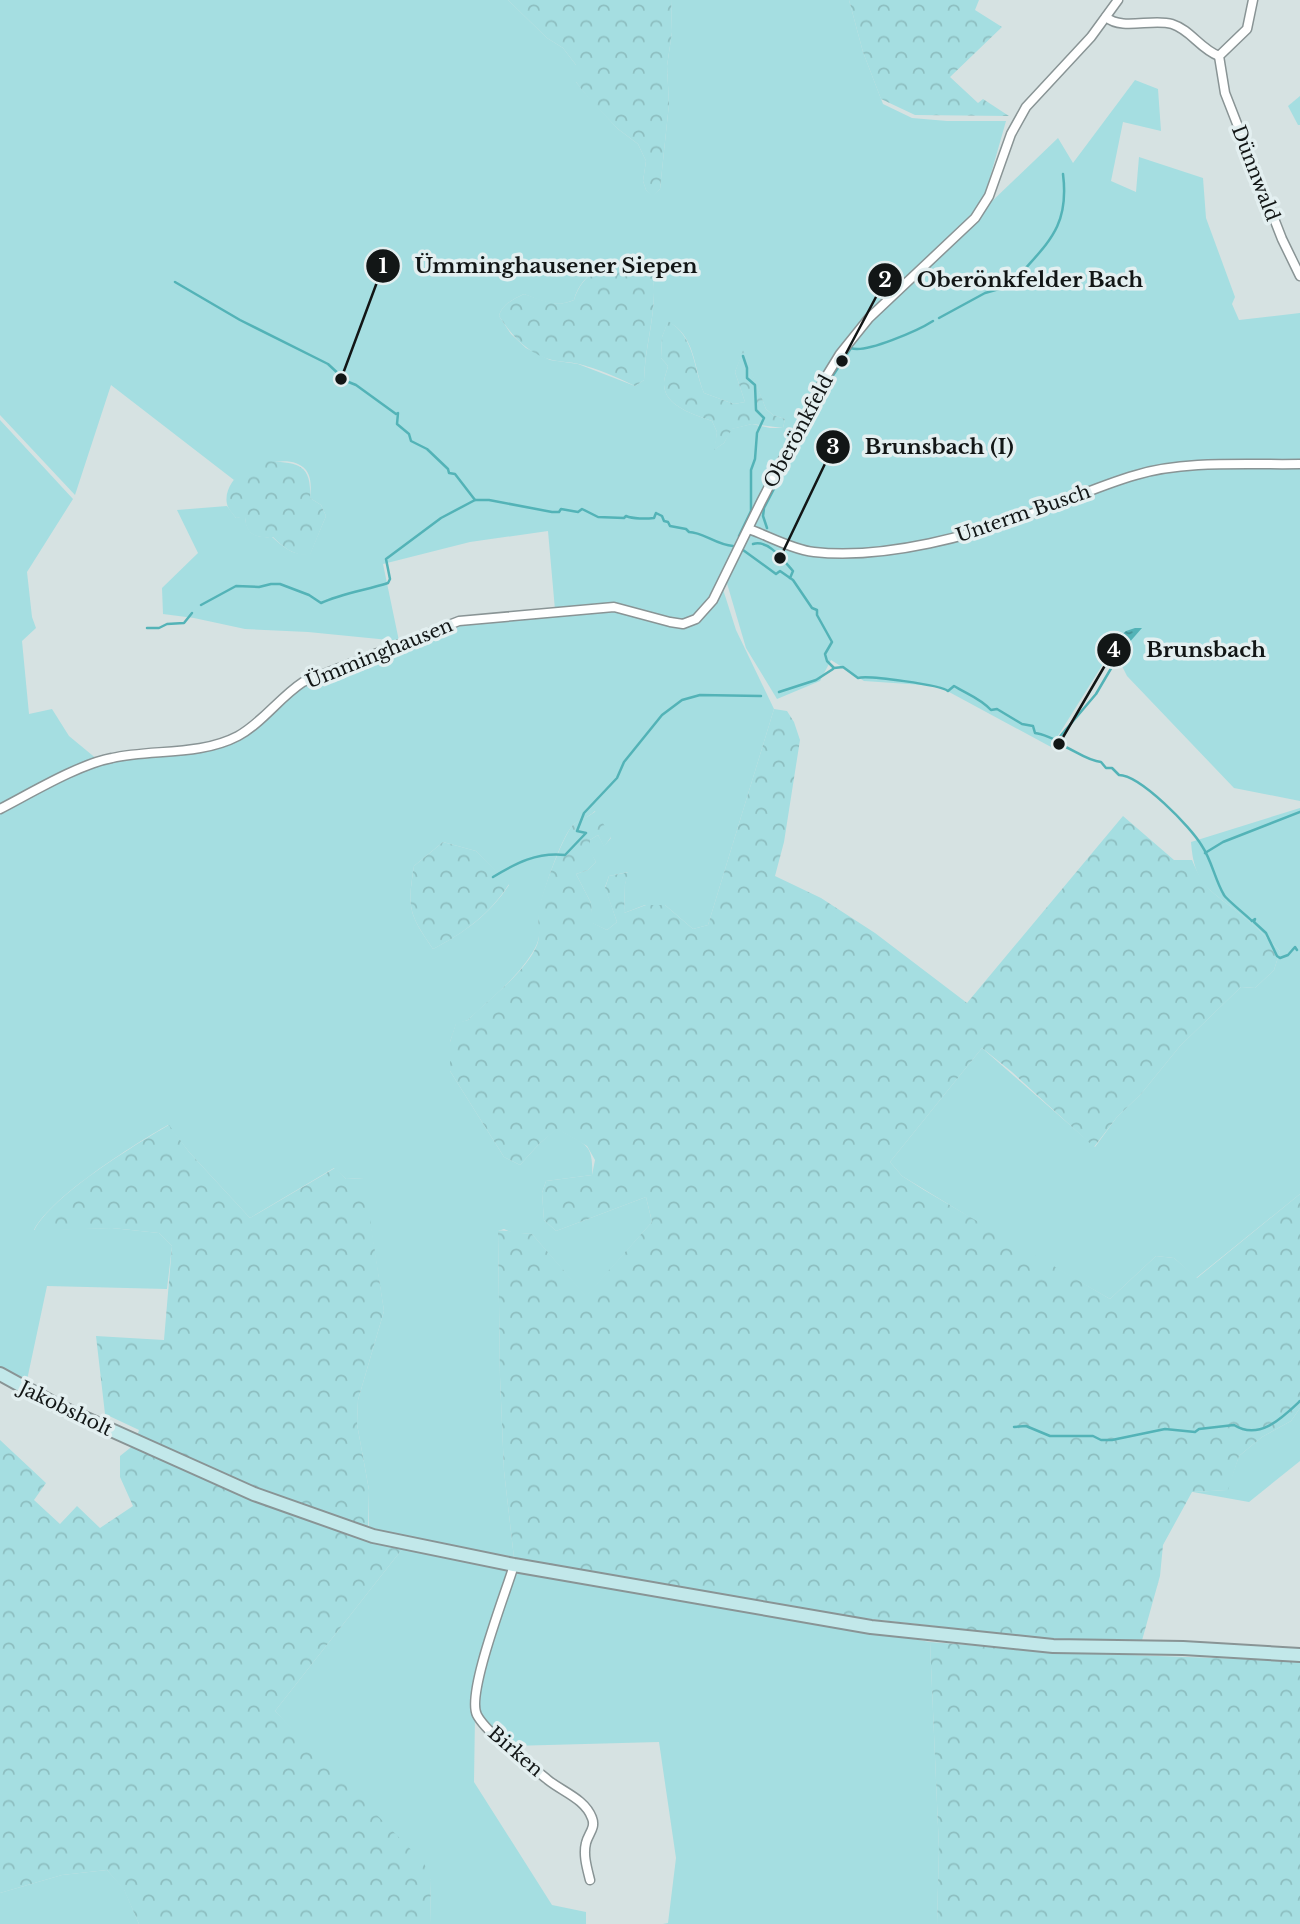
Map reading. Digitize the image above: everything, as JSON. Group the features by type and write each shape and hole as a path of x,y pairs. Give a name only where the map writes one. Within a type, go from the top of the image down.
{"main road":[{"name":"Jakobsholt","path":"2,1375 62,1408 254,1494 373,1536 514,1565 638,1584 871,1627 1054,1646 1183,1648 1300,1655"}],"street":[{"name":"Oberönkfeld","path":"701,614 713,600 824,380 840,354 869,318 975,218 989,195 1011,134 1026,107 1091,37 1118,0"},
{"path":"1106,17 1119,23 1172,24 1187,32 1204,49 1219,56 1247,29 1253,0"},
{"name":"Dünnwald","path":"1219,56 1225,93 1253,168 1300,276"},
{"name":"Unterm Busch","path":"749,529 811,552 859,553 934,543 1040,510 1139,474 1212,464 1300,464"},
{"name":"Ümminghausen","path":"0,809 102,760 191,748 238,736 303,682 459,621 606,607 684,624 701,614"},
{"name":"Birken","path":"514,1565 479,1676 474,1702 476,1711 489,1729 551,1783 584,1805 592,1816 594,1825 584,1852 590,1880"}],"green space":[{"path":"0,0 508,0 547,38 563,48 576,65 576,82 618,129 638,144 646,161 643,181 646,190 653,196 660,189 669,104 667,66 672,32 671,0 849,0 863,52 883,104 912,118 1006,121 983,202 973,216 852,334 822,379 712,599 694,619 684,623 692,623 706,610 721,583 736,630 774,709 708,925 693,929 665,905 645,905 624,913 628,872 609,876 605,887 617,922 607,930 592,923 591,903 576,874 588,870 596,862 589,850 590,840 598,835 604,846 611,838 595,811 573,825 563,841 539,911 539,938 529,958 505,986 468,1020 456,1024 450,1042 450,1071 504,1157 520,1165 557,1128 580,1141 589,1150 592,1175 546,1181 542,1193 544,1220 556,1231 646,1197 652,1222 586,1297 532,1234 513,1233 504,1229 498,1231 504,1471 514,1558 369,1529 369,1490 357,1424 358,1400 384,1311 363,1178 346,1179 334,1168 250,1218 189,1152 168,1125 75,1187 43,1217 34,1230 112,1228 159,1233 172,1246 167,1289 47,1286 27,1380 24,1383 11,1381 0,1373 0,420 73,499 27,572 32,617 36,628 22,641 29,714 52,709 69,736 98,760 74,772 111,758 222,742 245,731 303,682 459,621 606,607 657,618 614,606 555,610 548,531 470,542 383,564 399,641 245,629 163,614 162,588 198,553 177,510 227,506 236,518 245,516 247,527 252,534 272,537 285,548 310,554 326,516 321,505 310,498 310,480 306,470 299,464 280,461 249,470 234,480 111,385 75,495 0,415","holes":["647,253 652,269 654,300 644,380 635,386 578,364 550,360 526,348 511,334 499,316 506,305 524,294 555,303 574,300 578,289 593,272 613,261","668,322 677,328 689,343 704,393 734,404 745,402 735,372 743,352 766,409 785,419 783,428 752,424 731,429 724,443 715,449 717,432 712,421 674,404 665,391 664,381 668,366 661,358 662,337","443,842 476,851 509,885 476,922 433,949 412,911 414,866"]},
{"path":"508,0 671,0 672,32 667,66 669,104 660,189 653,197 646,190 643,181 646,161 638,144 618,129 590,100 576,82 576,65 563,48 547,38"},
{"path":"849,0 979,0 975,10 1002,27 950,77 978,103 983,99 1009,116 915,115 881,99 863,52"},
{"path":"1135,80 1158,89 1161,131 1123,122 1111,181 1136,192 1139,157 1203,178 1206,218 1235,297 1232,304 1239,320 1300,313 1300,464 1212,464 1139,474 1039,511 934,543 859,553 811,552 749,529 840,354 914,276 1058,138 1073,163"},
{"path":"1300,96 1300,125 1298,125 1288,106"},
{"path":"647,252 652,268 654,300 644,380 635,386 593,368 552,360 535,353 515,337 499,316 506,305 524,294 555,303 574,300 585,280 593,272 614,261"},
{"path":"668,321 677,328 688,344 704,393 734,404 745,402 735,372 743,350 766,409 785,419 783,428 752,424 732,429 724,443 714,450 717,432 712,421 674,404 665,391 664,381 668,366 661,358 662,337"},
{"path":"266,461 294,464 305,471 308,477 310,498 321,505 326,516 310,555 290,550 273,537 253,534 247,528 245,517 236,518 228,508 228,489 234,480 245,470"},
{"path":"1214,466 1300,467 1300,801 1234,788 1127,676 1113,648 1051,747 938,686 864,681 831,660 820,681 777,699 746,648 726,580 750,532 810,555 856,557 935,546 1139,476"},
{"path":"774,709 787,711 800,740 784,842 775,876 821,898 875,933 967,1003 1123,816 1174,860 1192,860 1211,891 1250,922 1280,951 1274,970 1255,988 1241,987 1180,1046 1094,1147 982,1048 890,1162 902,1176 924,1190 1110,1299 1156,1256 1174,1258 1197,1278 1300,1194 1300,1408 1291,1421 1262,1437 1239,1456 1228,1490 1192,1492 1163,1545 1160,1576 1141,1644 1042,1638 826,1614 514,1558 504,1471 498,1231 532,1234 586,1296 652,1222 646,1197 556,1231 544,1220 542,1193 546,1181 592,1175 595,1160 587,1146 557,1129 520,1165 504,1157 450,1071 450,1042 456,1023 468,1020 516,975 532,955 539,937 539,906 564,840 573,825 596,811 611,837 604,847 598,835 590,840 590,850 596,862 588,870 576,874 591,903 593,923 607,930 617,922 605,888 609,876 629,872 625,884 624,913 646,905 665,905 693,929 708,925"},
{"path":"1300,808 1300,1194 1196,1278 1174,1258 1156,1256 1110,1299 902,1176 890,1162 982,1048 1095,1147 1117,1117 1141,1094 1180,1046 1241,987 1255,988 1274,970 1280,951 1205,885 1196,868 1191,842"},
{"path":"443,842 476,851 509,884 476,922 433,949 415,919 411,892 414,866"},
{"path":"169,1125 189,1152 250,1218 335,1168 346,1179 364,1178 384,1311 358,1400 357,1424 369,1490 368,1541 403,1548 275,1711 424,1863 431,1880 430,1924 139,1924 124,1890 107,1870 62,1875 0,1893 0,1440 46,1483 34,1500 60,1524 77,1506 100,1528 133,1506 120,1477 120,1456 135,1444 139,1430 105,1414 96,1336 164,1340 172,1246 159,1233 112,1228 34,1231 43,1217 75,1187 115,1158"},
{"path":"1300,1408 1300,1461 1249,1502 1193,1492 1227,1490 1239,1456 1262,1437 1291,1421"},
{"path":"403,1548 930,1642 939,1849 937,1924 663,1924 668,1923 676,1858 659,1742 511,1746 475,1716 474,1782 552,1905 586,1912 586,1924 430,1924 431,1880 275,1711"},
{"path":"930,1642 1072,1653 1300,1661 1300,1924 937,1924 939,1849"},
{"path":"107,1870 124,1889 139,1924 0,1924 0,1893 62,1875"}],"water":[{"path":"1135,628 1142,628 1128,644 1119,642 1119,637"}],"waterway":[{"path":"1013,283 1045,246 1059,223 1063,209 1063,174"},
{"path":"175,282 240,320 328,364 343,378 341,379 356,385 398,413 397,424 409,434 411,441 427,449 449,473 455,474 475,500"},
{"path":"939,318 985,293 1006,287"},
{"path":"791,455 828,383 851,348 868,348 905,335 933,321"},
{"path":"739,536 751,511 751,470 755,459 757,433 764,418 756,410 755,385 747,378 743,356"},
{"path":"767,528 763,516 764,508 788,462"},
{"path":"201,605 236,586 280,584 309,595 321,603 388,583 390,579 386,559 441,518 475,500 489,500 552,512 559,512 561,509 578,512 582,509 598,517 654,518 656,513 670,526 733,546"},
{"path":"753,544 770,547 793,571 790,578"},
{"path":"743,550 776,574 780,571 793,580 812,608 817,610 817,615 832,642 825,654 827,661 834,668 843,667 858,678 904,681 948,691 954,686 978,699 991,710 997,709 1022,724 1033,726 1035,733 1057,740 1059,744 1101,762 1106,768 1112,768 1119,775 1128,777 1152,792 1196,837 1224,895 1252,921 1255,919 1254,922 1266,933 1277,956 1280,958 1288,955 1295,947 1297,950"},
{"path":"147,628 184,623 192,613"},
{"path":"1057,740 1096,694 1116,660 1120,641"},
{"path":"779,692 816,680 833,669"},
{"path":"493,877 527,860 545,855 565,855 586,833 577,831 584,813 617,778 624,762 662,715 682,700 700,695 761,696"},
{"path":"1205,853 1223,842 1300,812"},
{"path":"1014,1427 1026,1426 1050,1436 1093,1436 1101,1440 1165,1429 1195,1432 1199,1429 1234,1425 1252,1430 1270,1425 1300,1401"}],"place":[{"name":"Oberönkfelder Bach","path":"842,361"},
{"name":"Ümminghausener Siepen","path":"341,379"},
{"name":"Brunsbach (I)","path":"780,558"},
{"name":"Brunsbach","path":"1059,744"}]}
